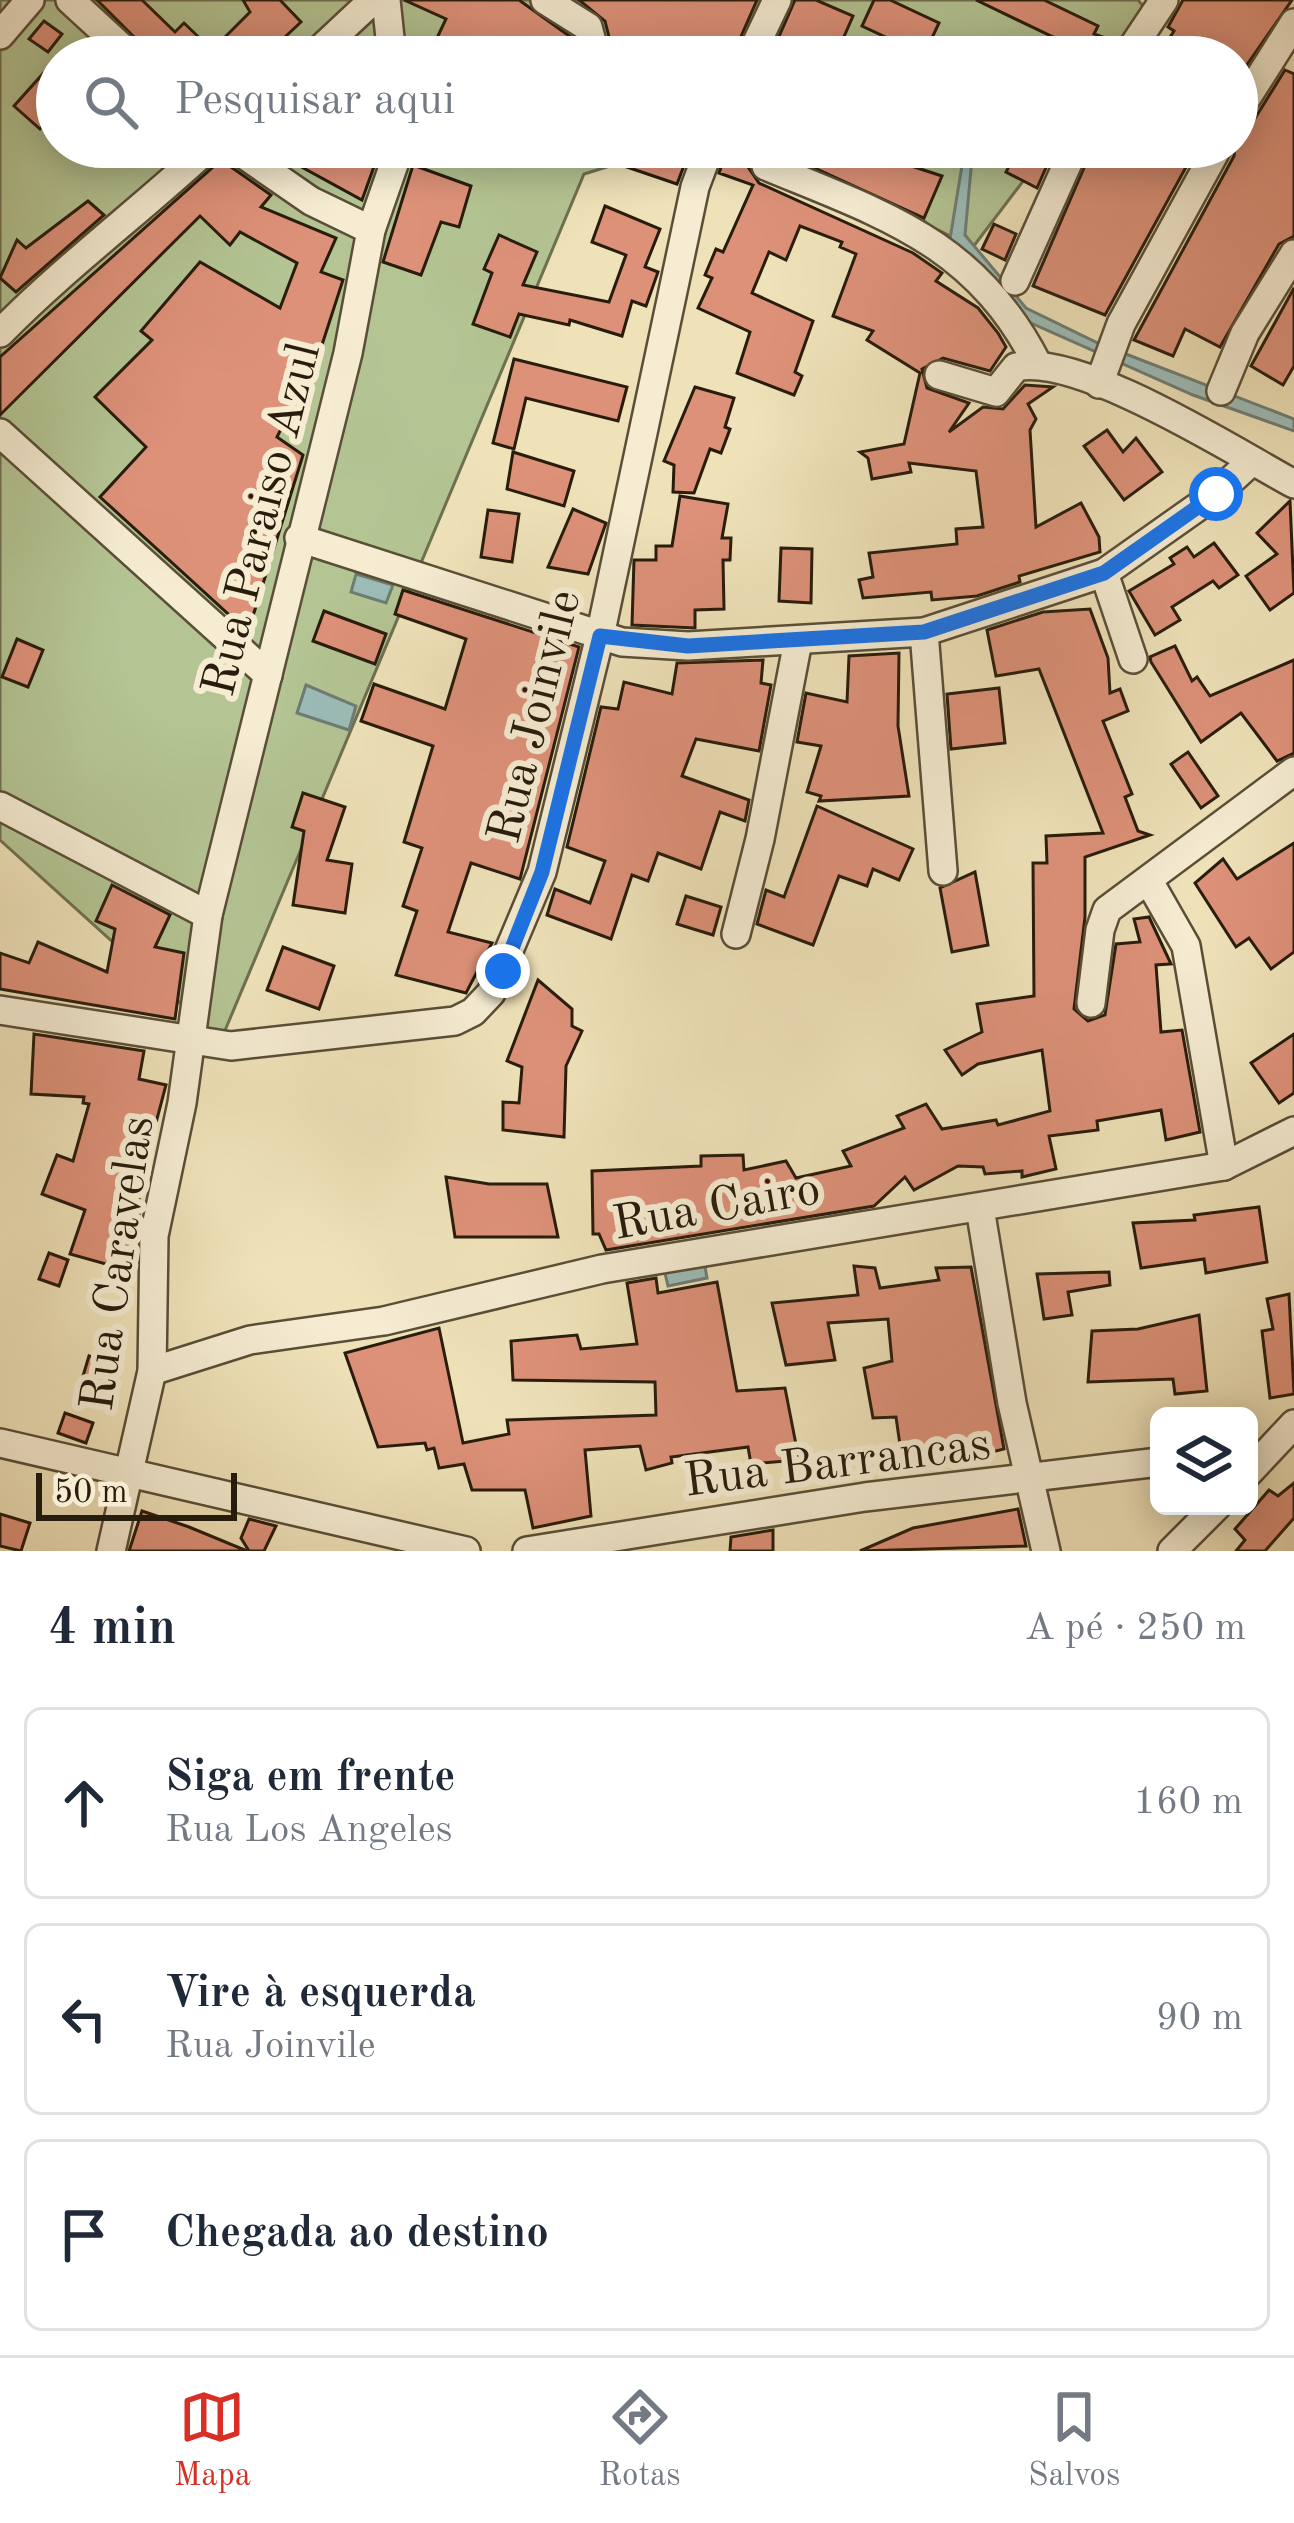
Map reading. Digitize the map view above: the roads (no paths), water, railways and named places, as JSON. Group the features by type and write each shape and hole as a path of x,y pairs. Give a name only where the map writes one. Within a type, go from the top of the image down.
{"street":[{"path":"0,35 30,0"},
{"path":"70,0 109,36"},
{"path":"334,36 373,0"},
{"path":"386,0 390,36"},
{"path":"545,0 588,27 590,36"},
{"path":"760,36 777,0"},
{"path":"1140,36 1165,0"},
{"path":"1258,79 1294,22"},
{"path":"0,333 76,258 133,218 186,168"},
{"path":"263,168 310,201 371,230"},
{"name":"Rua Paraiso Azul","path":"208,915 348,353 371,230 393,168"},
{"name":"Rua Joinvile","path":"189,1040 230,1046 455,1021 473,1012 503,971 542,872 600,636 702,168"},
{"path":"771,168 909,224 989,292 1019,327 1027,366"},
{"path":"1015,281 1066,168"},
{"path":"1106,364 1207,168"},
{"path":"1213,409 1245,333 1294,254"},
{"path":"940,375 996,392 1027,366 1106,364 1213,409 1252,461 1294,484"},
{"path":"0,433 268,675"},
{"path":"299,538 600,636 688,646 924,632 1104,573 1216,494 1252,461"},
{"path":"1104,573 1133,659"},
{"path":"924,632 944,871"},
{"path":"736,934 760,839 798,641"},
{"path":"1091,1003 1100,930 1108,910 1294,771"},
{"path":"0,806 208,915"},
{"path":"1150,883 1186,946 1224,1166"},
{"name":"Rua Caravelas","path":"111,1551 152,1371 154,1236 182,1103 208,915"},
{"path":"0,1010 189,1040"},
{"name":"Rua Cairo","path":"152,1371 250,1340 384,1321 602,1269 1224,1166 1294,1131"},
{"path":"980,1208 1015,1421 1033,1480 1046,1551"},
{"path":"1260,1449 1294,1424"},
{"path":"0,1443 459,1550"},
{"name":"Rua Barrancas","path":"527,1551 865,1497 1150,1463"},
{"path":"1172,1551 1207,1515"},
{"path":"326,1551 344,1525"}],"water":[{"path":"962,168 971,168 965,235 1026,308 1100,344 1294,419 1294,431 1193,395 1022,319 950,239"},
{"path":"356,574 393,585 386,603 351,592"},
{"path":"306,685 356,706 349,730 297,713"},
{"path":"704,1261 707,1278 668,1286 664,1269"}]}
